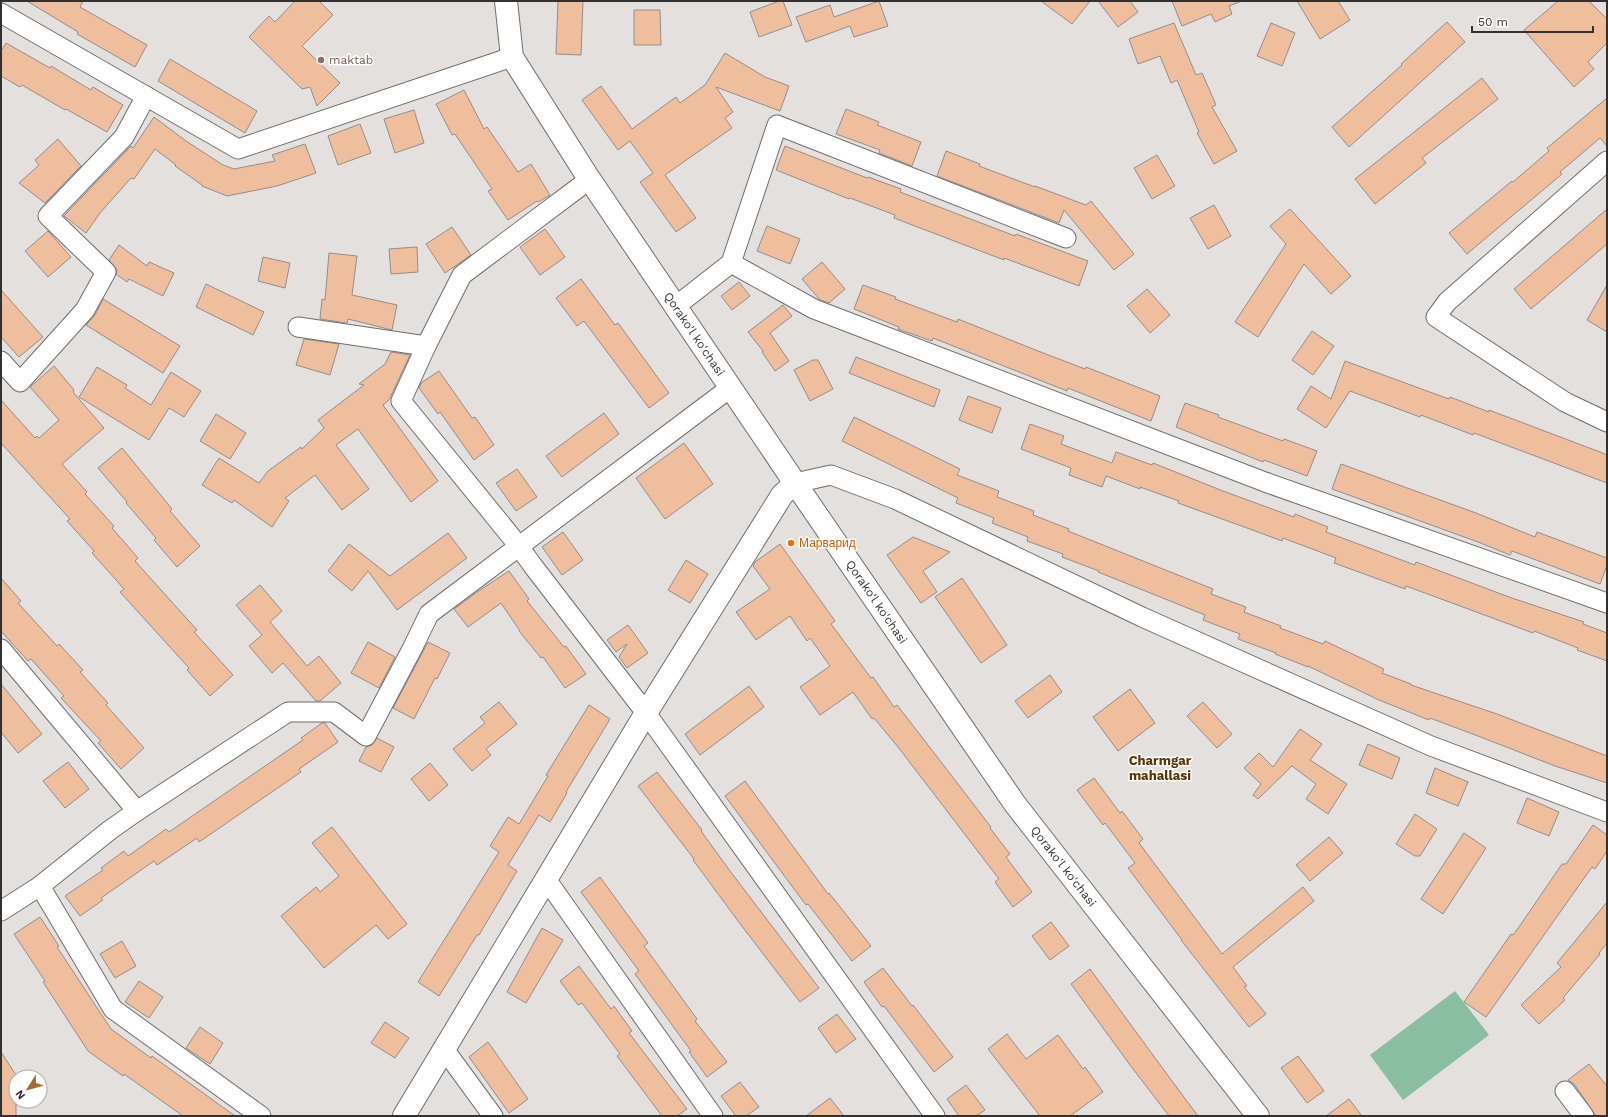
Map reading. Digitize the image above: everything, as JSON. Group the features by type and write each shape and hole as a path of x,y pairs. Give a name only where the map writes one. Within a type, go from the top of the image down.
{"street":[{"name":"Qorako'l ko'chasi","path":"506,1 512,57 590,179 730,388 1015,804 1258,1116"},
{"path":"1,13 238,149 512,57"},
{"path":"1,361 20,382 85,310 106,272 48,216 124,137 146,96"},
{"path":"676,306 731,263 777,125 1066,238"},
{"path":"1607,161 1447,302 1436,317 1565,402 1607,422"},
{"path":"590,179 462,275 426,346 401,401 518,545 646,713 935,1116"},
{"path":"731,263 814,308 1265,482 1607,603"},
{"path":"298,327 426,346"},
{"path":"1,911 40,886 110,830 137,811 288,712 334,712 366,736 429,614 518,545 730,388"},
{"path":"404,1116 646,713 782,495 795,483 831,475 895,499 1142,617 1431,746 1607,812"},
{"path":"1,649 137,811"},
{"path":"546,879 713,1116"},
{"path":"40,886 113,1009 261,1116"},
{"path":"444,1049 493,1116"},
{"path":"1565,1091 1584,1116"}],"green space":[{"path":"1455,991 1489,1035 1403,1100 1370,1055"}],"building":[{"path":"27,1 83,1 80,7 147,45 135,67 77,34 78,32"},
{"path":"295,1 319,1 333,15 302,46 340,83 317,106 310,87 302,89 249,37 269,16 275,22"},
{"path":"558,1 583,1 581,55 556,54"},
{"path":"779,1 783,1 792,25 759,37 750,12"},
{"path":"879,1 888,26 854,37 850,26 806,42 796,17 830,5 834,17"},
{"path":"1041,1 1090,1 1072,24"},
{"path":"1098,1 1130,1 1138,12 1118,27"},
{"path":"1172,1 1242,1 1229,6 1232,14 1215,22 1211,14 1182,26"},
{"path":"1297,1 1338,1 1350,20 1320,39"},
{"path":"1558,1 1589,1 1607,19 1607,43 1588,62 1594,69 1574,87 1524,30"},
{"path":"634,10 660,10 661,45 634,45"},
{"path":"1447,22 1465,42 1349,147 1332,127 1402,65 1401,64"},
{"path":"1174,23 1196,75 1202,73 1216,105 1212,107 1237,151 1214,164 1197,133 1199,132 1177,80 1171,83 1160,56 1138,64 1129,39"},
{"path":"1271,23 1295,33 1282,66 1257,56"},
{"path":"6,43 50,68 51,66 91,90 93,87 123,105 107,132 22,85 20,87 1,76 1,51"},
{"path":"725,53 765,77 789,86 780,111 716,87 733,112 725,118 732,128 665,175 696,218 676,232 640,182 653,173 630,141 618,150 582,100 601,86 632,129 676,97 680,103 705,85"},
{"path":"170,59 257,111 245,133 158,81"},
{"path":"1482,78 1498,99 1422,158 1426,163 1375,204 1355,179"},
{"path":"464,90 484,129 487,127 518,172 531,164 550,195 538,202 537,201 508,220 488,191 492,189 455,134 452,135 436,104"},
{"path":"1607,98 1607,146 1600,138 1560,172 1562,174 1467,254 1449,233 1512,181 1513,182 1549,151 1547,148"},
{"path":"846,109 879,122 877,125 921,142 912,166 879,153 880,150 836,134"},
{"path":"414,110 424,143 395,153 384,119"},
{"path":"154,117 186,141 223,165 234,169 275,161 272,155 305,144 316,173 277,186 227,196 202,186 155,149 134,179 131,178 100,213 86,233 64,216 131,146 133,148"},
{"path":"360,124 371,153 338,165 328,136"},
{"path":"58,139 81,166 45,203 19,183 39,165 35,160"},
{"path":"785,146 867,178 868,177 901,189 900,192 1015,236 1016,234 1088,261 1079,286 1004,258 1004,260 894,218 895,215 850,198 849,199 776,170"},
{"path":"946,151 980,164 979,166 1086,205 1091,201 1134,254 1114,270 1064,210 1059,223 937,176"},
{"path":"1157,155 1175,186 1152,199 1134,168"},
{"path":"1214,205 1231,236 1208,249 1190,218"},
{"path":"1290,209 1351,276 1331,294 1304,264 1258,337 1235,322 1286,244 1270,226"},
{"path":"1607,209 1607,244 1531,309 1514,289"},
{"path":"767,226 800,239 790,264 757,251"},
{"path":"452,227 471,255 445,273 426,244"},
{"path":"545,229 565,257 540,275 520,247"},
{"path":"48,231 71,257 48,277 25,251"},
{"path":"119,245 147,266 149,262 174,273 163,296 129,279 127,282 116,274 117,270 109,260"},
{"path":"417,247 418,272 391,274 389,249"},
{"path":"329,253 357,256 352,295 397,305 392,330 348,319 347,323 320,319 322,299 325,300"},
{"path":"263,257 290,263 285,288 258,281"},
{"path":"822,262 845,289 829,303 820,300 802,279"},
{"path":"581,279 615,325 618,323 669,393 649,408 584,321 577,326 556,298"},
{"path":"739,282 750,296 732,310 721,296"},
{"path":"206,284 264,312 253,335 196,307"},
{"path":"863,285 896,297 895,299 957,322 958,319 1085,369 1086,367 1160,396 1151,421 1068,388 1067,391 933,338 932,341 898,329 899,327 854,309"},
{"path":"1607,285 1607,332 1587,320"},
{"path":"1147,289 1170,315 1150,333 1127,306"},
{"path":"1,290 43,337 19,357 1,337"},
{"path":"103,299 180,346 163,373 86,325 95,315"},
{"path":"783,305 792,316 770,333 789,361 775,371 762,352 763,351 748,332"},
{"path":"1312,331 1334,346 1313,375 1292,360"},
{"path":"304,339 339,344 330,375 296,365"},
{"path":"391,352 410,355 389,400 383,405 438,481 411,502 358,429 336,445 369,489 342,510 315,475 285,498 289,501 272,527 234,500 232,503 202,485 219,458 259,483 268,471 301,447 302,449 324,428 318,420 364,385 359,384 385,364"},
{"path":"856,357 940,390 934,407 849,373"},
{"path":"813,360 818,360 833,389 810,401 794,370"},
{"path":"1345,361 1449,399 1450,397 1489,412 1489,410 1607,455 1607,483 1474,433 1473,435 1421,415 1420,417 1350,391 1326,428 1297,409 1311,386 1331,399"},
{"path":"54,366 74,390 73,392 104,428 62,464 87,492 85,494 114,526 112,528 138,558 135,561 197,630 194,632 233,675 210,696 187,670 189,668 120,592 124,589 92,553 94,551 67,521 70,519 1,443 1,400 35,438 37,436 39,438 59,420 30,387"},
{"path":"97,367 127,385 125,388 151,405 171,372 201,391 184,417 169,408 149,440 79,397"},
{"path":"439,371 472,418 475,417 494,445 474,460 440,412 438,414 419,388 421,383"},
{"path":"968,396 1001,408 992,433 959,420"},
{"path":"1185,403 1283,441 1284,439 1317,451 1307,476 1264,460 1263,462 1176,427"},
{"path":"604,413 619,434 562,477 546,456"},
{"path":"216,414 246,433 230,459 200,441"},
{"path":"854,417 960,469 957,475 999,491 997,497 1034,511 1033,515 1069,529 1068,531 1213,589 1211,594 1246,607 1244,612 1281,626 1280,628 1323,644 1325,641 1384,669 1382,673 1411,685 1497,714 1607,756 1607,783 1555,766 1379,700 1308,666 1238,639 1240,634 1203,620 1205,615 1062,557 1063,554 1027,541 1028,537 992,523 994,518 956,503 958,498 842,441"},
{"path":"1030,424 1064,436 1061,444 1112,463 1116,452 1152,465 1153,463 1294,517 1295,514 1328,527 1326,532 1415,565 1416,562 1509,597 1584,622 1583,624 1607,633 1607,661 1577,650 1578,648 1534,631 1533,633 1406,586 1405,589 1334,563 1336,558 1283,538 1282,541 1178,503 1179,501 1140,487 1140,489 1106,476 1102,487 1069,475 1071,468 1021,449"},
{"path":"684,443 713,484 665,519 636,478"},
{"path":"122,448 172,509 170,511 200,546 177,567 154,540 156,538 98,468"},
{"path":"1341,464 1476,513 1535,537 1537,532 1607,558 1607,565 1600,584 1512,551 1510,555 1332,489"},
{"path":"517,469 537,497 516,511 496,483"},
{"path":"563,532 583,560 562,575 542,547"},
{"path":"448,533 467,558 397,610 368,571 352,591 328,571 349,544 390,576"},
{"path":"913,537 950,552 923,571 937,592 921,603 887,555"},
{"path":"780,544 835,621 831,624 871,678 873,677 894,707 897,705 1010,854 1006,857 1032,892 1013,907 995,882 999,879 898,747 874,718 872,719 853,692 820,715 800,687 830,666 810,638 807,641 790,616 756,640 736,612 770,589 753,566 755,562"},
{"path":"686,560 708,574 690,603 668,590"},
{"path":"509,571 529,599 527,601 564,647 566,646 586,674 565,688 543,657 541,658 519,631 501,603 468,627 454,609"},
{"path":"1,578 21,601 18,603 57,646 59,644 83,670 80,672 108,703 106,705 144,748 121,769 98,743 101,741 61,698 64,696 31,659 28,661 1,631"},
{"path":"962,578 1007,645 981,663 935,597"},
{"path":"260,585 282,611 270,622 307,666 319,656 341,683 320,701 316,701 283,663 272,673 249,646 262,635 236,605"},
{"path":"628,625 648,653 627,668 619,657 627,644 616,652 607,640"},
{"path":"368,642 395,657 379,688 351,673"},
{"path":"428,642 450,653 414,719 393,708"},
{"path":"1050,675 1062,692 1028,718 1015,701"},
{"path":"1,684 42,734 18,753 1,732"},
{"path":"749,686 764,707 700,755 685,734"},
{"path":"1130,689 1155,723 1118,751 1093,717"},
{"path":"499,702 517,724 486,749 491,755 472,771 453,749 485,723 480,717"},
{"path":"1203,702 1232,734 1217,748 1187,716"},
{"path":"589,705 610,719 566,792 567,793 550,822 539,815 508,865 517,871 479,935 477,935 439,996 418,982 499,852 490,846 508,817 519,824 548,776 546,775"},
{"path":"322,723 325,723 338,742 299,769 301,772 199,842 197,838 157,865 154,861 101,898 103,900 80,916 65,896 103,870 101,868 124,851 128,856 166,829 169,832 303,740 301,738"},
{"path":"1300,729 1322,744 1310,760 1347,784 1328,814 1306,799 1316,784 1292,766 1258,799 1253,795 1261,784 1244,768 1259,753 1273,767"},
{"path":"377,738 394,747 381,772 359,761 366,747 372,745"},
{"path":"1368,744 1400,758 1392,779 1359,765"},
{"path":"68,762 89,789 65,808 43,781"},
{"path":"430,763 448,785 429,801 411,779"},
{"path":"1435,768 1468,782 1458,806 1426,793"},
{"path":"657,772 819,988 800,1002 638,786"},
{"path":"1094,778 1120,813 1122,811 1143,839 1139,843 1222,954 1303,887 1314,901 1233,967 1247,986 1244,987 1266,1014 1249,1027 1181,940 1128,868 1135,863 1105,823 1103,825 1077,790"},
{"path":"745,781 828,894 829,893 871,946 852,961 808,904 806,905 725,796"},
{"path":"1527,798 1559,812 1549,836 1517,823"},
{"path":"1415,814 1437,829 1420,856 1415,856 1396,844"},
{"path":"1593,825 1607,835 1607,851 1595,869 1592,867 1486,1017 1464,1002 1511,934 1513,935 1519,927 1562,864 1566,864"},
{"path":"332,827 407,924 388,939 376,925 324,968 281,916 316,887 320,892 339,876 312,843"},
{"path":"1464,833 1486,848 1443,914 1421,899"},
{"path":"1329,837 1343,853 1310,881 1296,865"},
{"path":"600,877 648,943 644,946 697,1019 695,1021 727,1062 707,1077 689,1052 691,1051 635,974 639,971 581,892"},
{"path":"1607,902 1607,943 1599,953 1600,954 1563,998 1565,1000 1539,1024 1521,1005 1561,967 1557,963"},
{"path":"40,917 59,946 57,947 111,1029 151,1058 152,1056 235,1116 183,1116 124,1074 123,1076 88,1051 14,934"},
{"path":"1051,922 1069,946 1050,960 1032,936"},
{"path":"542,928 563,940 526,1003 507,992"},
{"path":"122,941 136,966 115,978 100,954"},
{"path":"579,966 611,1009 614,1006 632,1031 629,1033 687,1109 677,1116 662,1116 617,1056 620,1054 582,1003 578,1005 560,981"},
{"path":"883,968 953,1057 934,1072 864,982"},
{"path":"1090,969 1198,1116 1169,1116 1130,1065 1071,984"},
{"path":"139,981 163,997 149,1018 125,1002"},
{"path":"837,1014 856,1039 836,1053 818,1028"},
{"path":"385,1022 409,1038 395,1058 371,1043"},
{"path":"200,1027 223,1043 210,1064 186,1048"},
{"path":"1007,1034 1026,1059 1058,1035 1083,1069 1085,1067 1103,1092 1070,1116 1040,1116 988,1049"},
{"path":"488,1042 528,1099 509,1113 469,1057"},
{"path":"1,1052 12,1069 8,1069 8,1109 16,1109 16,1116 1,1116"},
{"path":"1298,1056 1324,1091 1307,1103 1281,1068"},
{"path":"1589,1064 1607,1086 1607,1116 1596,1116 1574,1084 1568,1080"},
{"path":"740,1082 759,1107 746,1116 736,1116 721,1096"},
{"path":"966,1085 985,1110 976,1116 959,1116 947,1099"},
{"path":"830,1098 844,1116 806,1116"},
{"path":"1349,1099 1362,1116 1326,1116"}],"place":[{"name":"maktab","path":"321,60"},
{"name":"Марварид","path":"791,543"}],"district":[{"name":"Charmgar mahallasi","path":"1160,768"}]}
